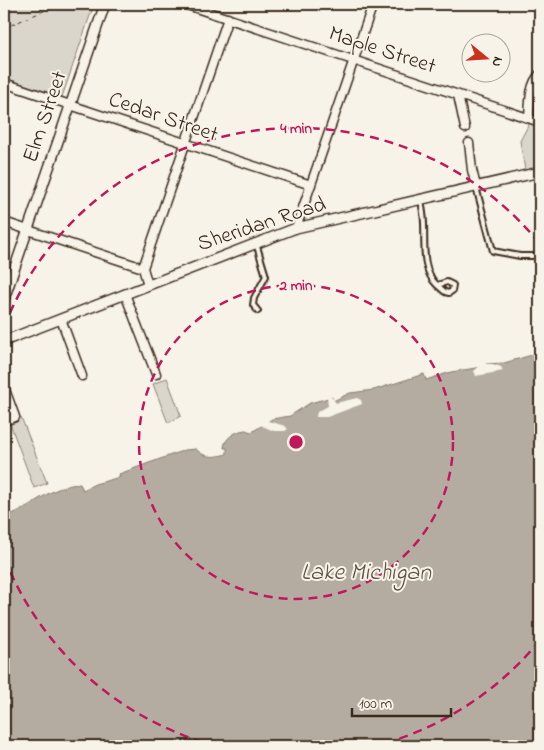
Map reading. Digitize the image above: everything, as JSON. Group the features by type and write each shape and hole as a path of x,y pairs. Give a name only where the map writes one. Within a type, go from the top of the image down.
{"street":[{"name":"Elm Street","path":"4,299 105,4"},
{"name":"Maple Street","path":"184,4 540,122"},
{"path":"296,228 373,4"},
{"path":"148,285 143,268 228,18"},
{"path":"529,118 531,91 540,74"},
{"name":"Cedar Street","path":"4,83 311,185"},
{"path":"458,95 465,128"},
{"path":"469,143 476,186"},
{"name":"Sheridan Road","path":"4,341 296,228 540,172"},
{"path":"4,222 143,268"},
{"path":"125,294 156,374"},
{"path":"61,319 82,376"},
{"path":"4,387 15,417 4,422"}],"lane":[{"path":"476,186 493,251 520,256 536,256"},
{"path":"421,199 424,223 424,250 430,279 437,285"},
{"path":"256,243 266,276 254,298 253,305 258,311"}],"path":[{"path":"4,28 60,4"}],"shaded area":[{"path":"4,4 94,4 62,97 4,78"},
{"path":"540,79 540,167 525,170 520,141 529,124 535,87"},
{"path":"167,378 181,416 168,423 153,384"},
{"path":"21,417 47,483 34,488 9,421"}],"water":[{"name":"Lake Michigan","path":"539,353 540,746 4,746 4,522 7,520 7,516 60,488 80,484 83,490 95,484 120,477 119,474 185,450 196,449 210,456 227,454 227,448 224,448 224,445 234,434 245,430 252,432 272,419 290,416 310,403 332,397 333,401 350,393 374,390 424,374 426,380 451,372 482,367 486,364 504,363"}],"pier":[{"path":"482,364 493,364 501,367 503,371 476,376 474,371"},
{"path":"330,395 336,403 357,398 361,400 362,404 327,417 316,417 317,412 328,406 327,396"},
{"path":"265,420 285,426 288,429 285,431 274,431 258,424"}]}
